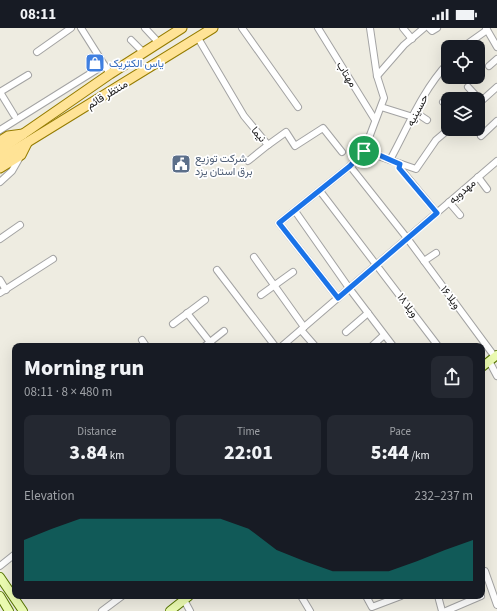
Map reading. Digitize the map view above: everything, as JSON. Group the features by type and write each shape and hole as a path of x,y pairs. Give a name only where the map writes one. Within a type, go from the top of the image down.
{"main road":[{"name":"منتظر قائم","path":"0,159 110,74 182,28"},
{"name":"منتظر قائم","path":"0,150 27,137 213,28"},
{"path":"0,141 8,136 27,137 21,155 0,168"},
{"path":"485,365 494,358"},
{"path":"0,577 12,596"},
{"path":"0,596 9,611"},
{"path":"14,599 22,611"},
{"path":"170,611 186,599"}],"street":[{"path":"37,52 71,28"},
{"path":"81,28 110,74"},
{"path":"145,28 159,43"},
{"path":"242,28 298,107"},
{"name":"مهتاب","path":"318,28 375,120"},
{"path":"338,298 279,223 350,166 364,151 384,98 377,76 370,28"},
{"path":"403,28 412,38"},
{"path":"377,76 412,38 424,28"},
{"path":"429,28 432,31 437,28"},
{"path":"472,40 487,29 497,46"},
{"name":"نیما","path":"198,38 244,116 268,145 286,132 295,146 323,128 342,152"},
{"path":"131,40 144,53"},
{"path":"489,66 497,59"},
{"path":"0,130 104,65"},
{"name":"حسینیه","path":"390,160 414,114 441,71"},
{"path":"14,115 0,92 28,75"},
{"path":"468,87 472,92"},
{"path":"485,98 497,87"},
{"path":"381,107 414,114 427,120"},
{"path":"485,132 497,121"},
{"path":"364,151 375,152 381,157 416,169 436,140 441,136"},
{"path":"248,161 268,145"},
{"path":"0,182 12,171 21,155"},
{"name":"مهدویه","path":"286,343 497,161"},
{"path":"400,164 399,168 437,213"},
{"name":"ویلا ۱۶","path":"350,166 407,238 483,343"},
{"path":"478,177 487,189"},
{"name":"ویلا ۱۸","path":"320,191 436,343"},
{"path":"449,202 460,215"},
{"path":"295,211 349,288 391,343"},
{"path":"0,239 20,225"},
{"path":"424,261 436,253"},
{"path":"254,257 313,343"},
{"path":"0,280 3,292 53,259"},
{"path":"217,270 273,343"},
{"path":"261,295 293,272"},
{"path":"173,324 205,300"},
{"path":"187,313 210,343"},
{"path":"346,332 368,313"},
{"path":"212,343 224,331"},
{"path":"375,343 384,335"},
{"name":"ویلا ۱۶","path":"485,346 494,358 497,376"},
{"path":"0,566 12,556"},
{"path":"485,571 497,605"},
{"path":"485,594 492,591"},
{"path":"102,611 118,599"},
{"path":"187,599 190,611"},
{"path":"303,599 310,611"},
{"path":"368,599 372,607 393,599"},
{"path":"439,599 444,611 474,599"}],"place":[{"name":"یاس الکتریک","path":"95,63"},
{"name":"شرکت توزیع برق استان یزد","path":"181,164"}],"route":[{"path":"364,151 375,152 381,157 400,164 399,168 437,213 338,298 279,223 350,166 364,151"}]}
